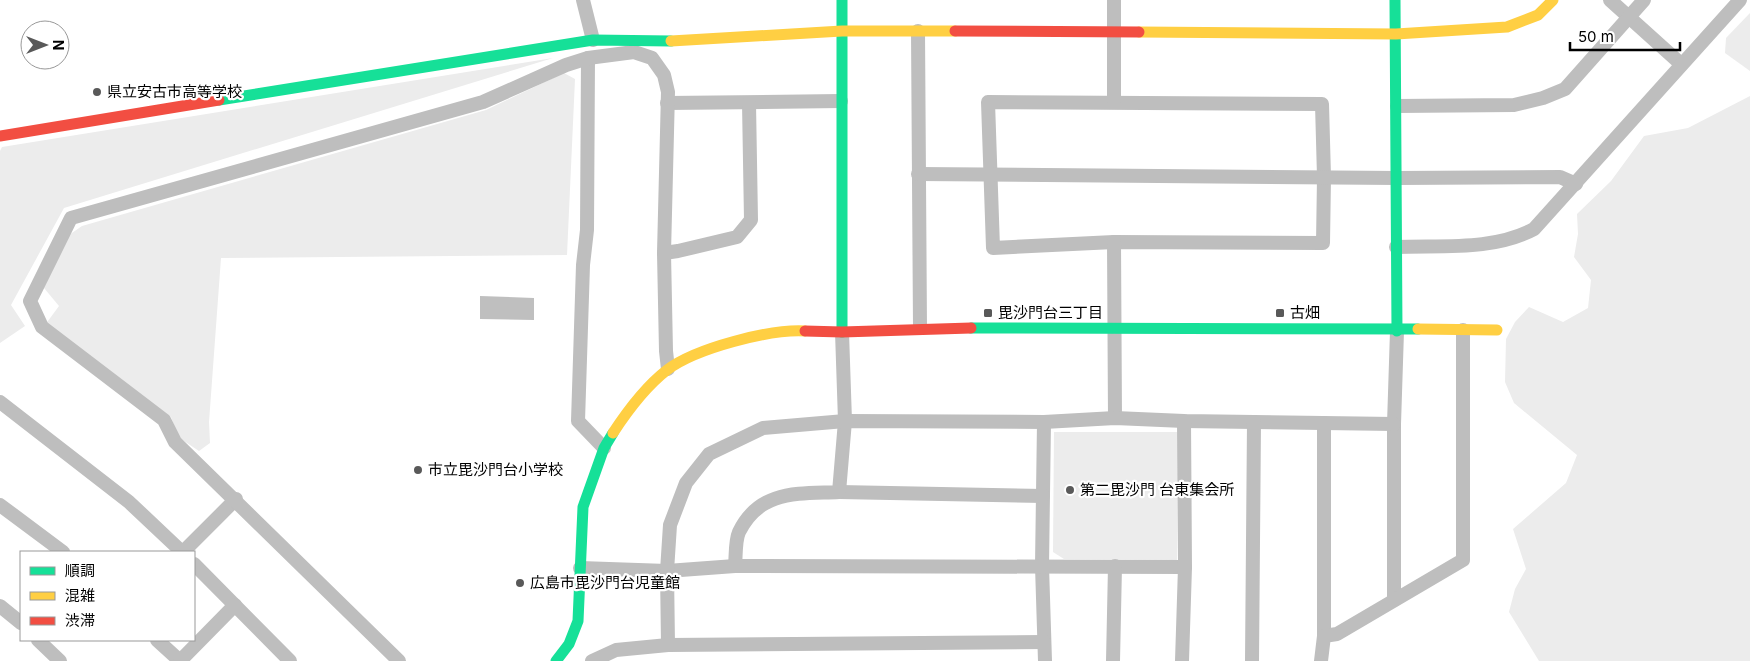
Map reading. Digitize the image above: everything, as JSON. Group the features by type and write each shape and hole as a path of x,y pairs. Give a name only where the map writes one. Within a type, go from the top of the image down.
{"street":[{"path":"583,0 593,40"},
{"path":"840,492 844,421 842,332 842,0"},
{"path":"1114,0 1114,102"},
{"path":"1394,600 1394,424 1397,331 1396,0"},
{"path":"0,136 593,40 685,41 842,31 1396,34 1507,27 1538,15 1553,0"},
{"path":"1610,0 1681,64"},
{"path":"1397,106 1514,105 1542,98 1565,88 1644,0"},
{"path":"1396,247 1495,243 1518,237 1534,229 1740,0"},
{"path":"918,31 920,328"},
{"path":"399,661 176,442 164,420 42,327 30,301 71,218 483,102 566,65 588,58 634,52 652,58 664,75 668,92 666,103 664,253 668,370"},
{"path":"588,58 587,230 583,265 578,421 604,448"},
{"path":"666,103 841,101"},
{"path":"988,102 1114,102 1322,104 1323,243 1114,242 993,248 988,102"},
{"path":"664,253 737,237 751,220 749,103"},
{"path":"918,174 989,173 1397,178 1560,177 1576,184"},
{"path":"1114,242 1116,328 1115,418"},
{"path":"556,661 569,644 578,621 583,507 604,448 631,406 668,370 700,353 744,338 788,330 842,332 920,328 1116,328 1397,331 1497,330"},
{"path":"1324,636 1337,634 1463,560 1463,330"},
{"path":"0,402 129,502 182,551"},
{"path":"668,645 667,571 670,525 686,483 709,454 763,428 844,421 1044,422 1115,418 1184,421 1394,424"},
{"path":"1182,661 1184,421"},
{"path":"1044,422 1042,566 1045,661"},
{"path":"1252,661 1254,422"},
{"path":"1321,661 1324,636 1324,423"},
{"path":"736,566 738,533 758,506 780,495 840,492 1044,496"},
{"path":"184,551 236,499"},
{"path":"0,504 62,551"},
{"path":"195,565 290,661"},
{"path":"580,568 667,571 736,566 1184,567"},
{"path":"1113,661 1115,566"},
{"path":"158,641 180,661 235,605"},
{"path":"0,606 20,622"},
{"path":"39,641 60,661"},
{"path":"592,661 616,650 668,645 1044,642"}],"shaded area":[{"path":"1750,13 1750,71 1725,53 1726,38"},
{"path":"553,58 64,208 11,305 25,326 0,343 0,151 2,147"},
{"path":"564,73 575,79 567,255 221,258 209,422 210,443 199,451 178,437 171,417 45,325 59,306 44,288 69,235 82,226 486,110"},
{"path":"1750,96 1750,661 1539,661 1509,612 1515,589 1526,569 1513,529 1566,483 1577,455 1514,403 1505,382 1506,339 1515,322 1529,307 1563,322 1588,308 1591,280 1574,257 1578,234 1577,214 1611,181 1644,136 1688,128"},
{"path":"480,296 534,298 534,320 480,319"},
{"path":"1054,432 1178,432 1177,560 1064,559 1053,552"}],"traffic: fast":[{"path":"842,0 842,332"},
{"path":"1395,0 1397,331"},
{"path":"219,100 593,40 671,41"},
{"path":"971,328 1418,329"},
{"path":"556,661 569,644 578,621 583,507 604,448 613,433"}],"traffic: slow":[{"path":"1139,32 1396,34 1507,27 1538,15 1553,0"},
{"path":"671,41 842,31 955,31"},
{"path":"1418,329 1497,330"},
{"path":"613,433 644,391 667,370 680,362 714,347 754,337 773,333 805,331"}],"traffic: jam":[{"path":"955,31 1139,32"},
{"path":"0,136 219,100"},
{"path":"805,331 842,332 971,328"}],"place":[{"name":"県立安古市高等学校","path":"97,92"},
{"name":"毘沙門台三丁目","path":"988,313"},
{"name":"古畑","path":"1280,313"},
{"name":"市立毘沙門台小学校","path":"418,470"},
{"name":"第二毘沙門 台東集会所","path":"1070,490"},
{"name":"広島市毘沙門台児童館","path":"520,583"}]}
